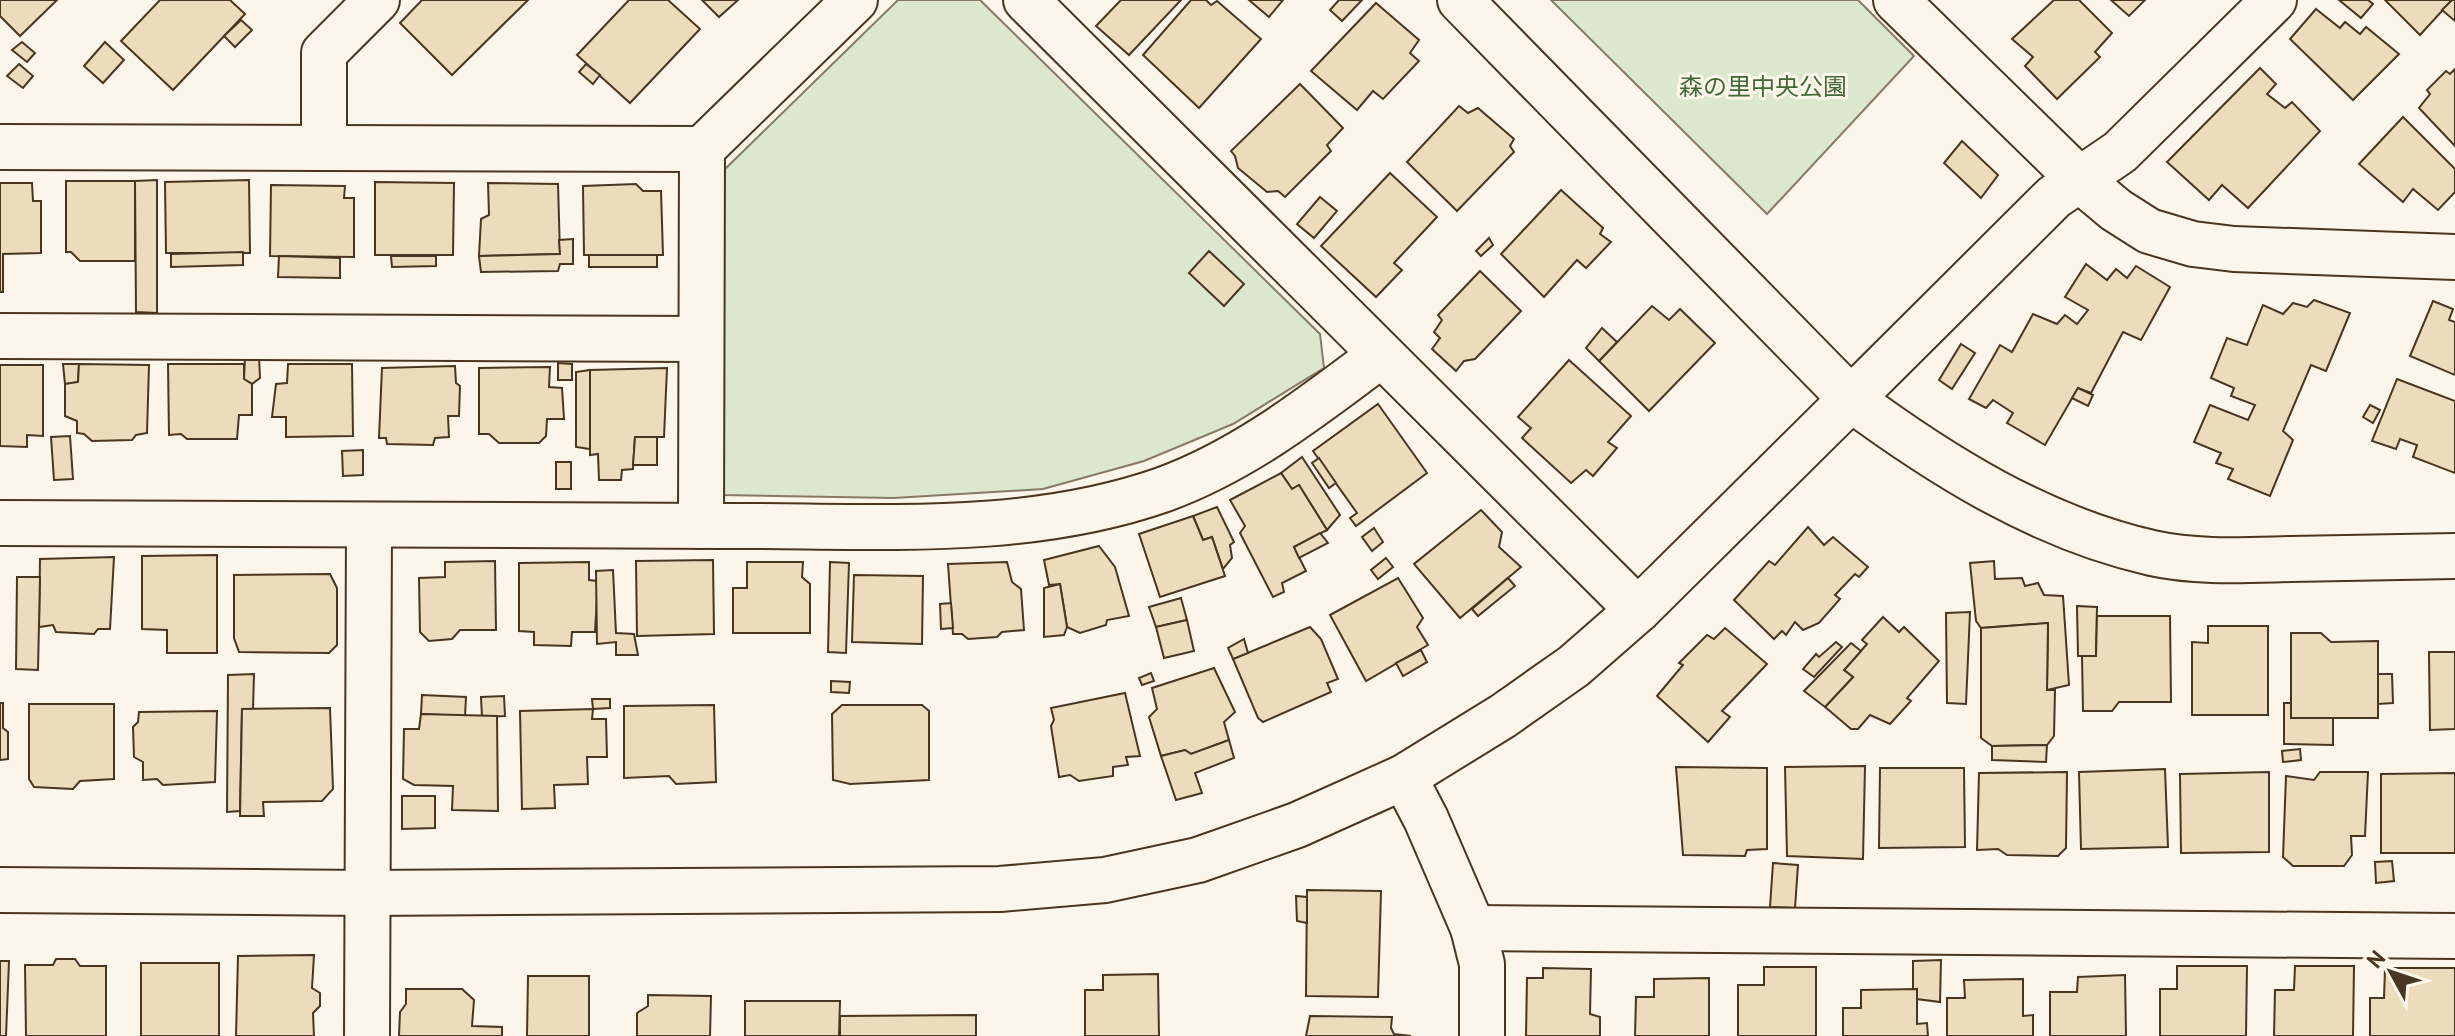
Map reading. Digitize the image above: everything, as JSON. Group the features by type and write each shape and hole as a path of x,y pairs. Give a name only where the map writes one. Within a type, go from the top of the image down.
{"street":[{"path":"324,148 324,53 377,0"},
{"path":"0,147 702,149 855,0"},
{"path":"1026,0 1638,610"},
{"path":"1460,0 1851,399 1915,446 1996,495 2090,535 2154,554 2256,560 2455,556"},
{"path":"1896,0 2080,180 2116,210 2149,231 2193,244 2234,249 2455,257"},
{"path":"0,890 366,893 1000,889 1105,880 1198,860 1297,825 1404,777 1503,716 1574,666 1638,610 2054,197 2120,152 2274,0"},
{"path":"701,526 702,149"},
{"path":"0,336 701,339"},
{"path":"0,523 701,526 948,525 1023,521 1093,509 1163,489 1233,456 1300,416 1381,355"},
{"path":"367,1036 369,526"},
{"path":"1404,777 1426,819 1473,928 1482,964 1482,1036"},
{"path":"1473,928 2455,936"}],"green space":[{"path":"898,0 980,0 1320,334 1324,368 1233,424 1144,461 1043,489 894,498 720,495 721,173"},
{"name":"森の里中央公園","path":"1551,0 1858,0 1914,56 1767,214"}],"building":[{"path":"0,0 57,0 20,36 0,16"},
{"path":"160,0 230,0 245,14 173,90 121,41"},
{"path":"422,0 528,0 452,75 400,23"},
{"path":"629,0 668,0 700,29 630,103 577,55"},
{"path":"702,0 738,0 719,17"},
{"path":"1121,0 1181,0 1129,55 1096,26"},
{"path":"1191,0 1206,0 1211,5 1217,1 1261,39 1199,108 1143,55"},
{"path":"1249,0 1283,0 1269,17"},
{"path":"1339,0 1362,0 1342,21 1330,10"},
{"path":"2054,0 2079,0 2112,33 2095,52 2100,57 2057,99 2025,66 2033,57 2012,39"},
{"path":"2111,0 2145,0 2129,16"},
{"path":"2339,0 2368,0 2373,4 2361,18"},
{"path":"2385,0 2452,0 2420,35"},
{"path":"2455,0 2455,21 2442,10"},
{"path":"1376,3 1419,40 1410,53 1419,61 1383,99 1373,91 1357,110 1311,71"},
{"path":"2316,9 2340,28 2345,22 2360,34 2366,27 2399,54 2353,100 2290,39"},
{"path":"241,20 252,30 235,47 224,36"},
{"path":"22,42 35,53 27,62 12,50"},
{"path":"105,42 124,60 103,83 84,66"},
{"path":"19,64 33,76 23,88 7,76"},
{"path":"586,64 600,75 593,84 579,72"},
{"path":"2260,68 2276,84 2267,94 2285,108 2292,102 2320,131 2248,208 2222,185 2209,200 2167,162"},
{"path":"2455,69 2455,146 2419,108 2430,94 2427,90 2446,71 2450,74"},
{"path":"1300,84 1343,128 1327,145 1331,151 1285,197 1278,191 1267,192 1238,168 1231,151"},
{"path":"1459,106 1468,113 1478,108 1514,139 1510,146 1514,152 1457,211 1407,162"},
{"path":"2403,117 2455,169 2455,192 2438,210 2413,189 2403,202 2359,164"},
{"path":"1962,141 1998,175 1981,198 1944,163"},
{"path":"1390,173 1437,217 1394,263 1402,270 1376,297 1321,246"},
{"path":"157,180 157,313 136,312 135,181"},
{"path":"249,180 250,253 166,253 165,182"},
{"path":"66,181 135,181 135,261 80,261 71,252 66,252"},
{"path":"375,182 454,183 453,255 375,255"},
{"path":"0,183 32,183 33,201 41,201 41,253 3,254 3,292 0,292"},
{"path":"488,183 558,184 560,254 479,256 481,219 489,215"},
{"path":"636,184 643,191 661,191 663,255 584,255 583,186"},
{"path":"271,185 345,186 344,198 354,198 354,257 270,256"},
{"path":"1561,190 1603,228 1600,234 1611,242 1586,268 1577,260 1544,297 1501,254"},
{"path":"1320,197 1337,211 1314,238 1297,224"},
{"path":"1489,238 1493,245 1481,256 1476,251"},
{"path":"573,239 573,264 560,264 558,271 481,272 479,256 560,254 559,240"},
{"path":"1209,251 1244,284 1224,306 1189,273"},
{"path":"243,252 243,265 171,267 171,254"},
{"path":"589,255 657,255 657,267 589,267"},
{"path":"279,256 340,258 340,278 278,277"},
{"path":"391,256 436,256 436,266 392,267"},
{"path":"2086,264 2107,280 2116,269 2127,278 2136,266 2170,287 2141,340 2123,332 2091,393 2078,388 2045,445 2007,423 2013,413 1993,400 1986,408 1969,399 2000,345 2012,352 2033,314 2057,324 2065,315 2077,324 2088,310 2065,297"},
{"path":"1480,271 1521,311 1475,359 1464,361 1456,371 1432,349 1440,338 1434,332 1442,320 1438,315"},
{"path":"2314,300 2350,313 2326,371 2311,365 2283,431 2293,440 2270,496 2228,479 2233,469 2216,463 2221,453 2194,442 2210,405 2248,420 2255,405 2231,396 2234,388 2211,378 2227,338 2247,345 2263,305 2283,314 2293,303 2307,307"},
{"path":"2433,301 2453,309 2449,320 2455,322 2455,375 2410,356"},
{"path":"1652,306 1669,320 1680,309 1715,343 1649,411 1599,361"},
{"path":"1602,328 1617,342 1599,361 1586,348"},
{"path":"1961,344 1975,353 1952,389 1939,380"},
{"path":"259,356 260,378 252,384 244,379 245,357"},
{"path":"1569,360 1631,416 1608,442 1617,448 1593,476 1586,470 1571,483 1522,438 1531,428 1518,417"},
{"path":"558,363 572,364 572,380 558,380"},
{"path":"63,364 79,364 78,382 65,384"},
{"path":"79,364 149,365 147,433 136,435 132,440 92,441 84,434 77,433 77,421 65,416 65,384 78,382"},
{"path":"168,364 244,364 244,379 252,384 252,415 239,415 237,439 187,439 181,434 169,435"},
{"path":"288,364 352,364 353,436 286,437 286,417 272,417 276,384 287,383"},
{"path":"0,365 43,365 43,436 27,435 27,447 0,446"},
{"path":"455,366 456,383 460,386 459,416 448,416 449,437 435,438 433,445 387,444 386,438 379,438 382,368"},
{"path":"550,367 549,387 562,388 564,419 547,419 546,436 539,443 499,443 489,434 479,434 479,368"},
{"path":"667,368 664,437 635,437 633,469 622,470 621,480 599,480 598,454 590,455 590,370"},
{"path":"590,370 590,449 576,447 576,372"},
{"path":"2397,379 2455,401 2455,473 2413,457 2417,445 2400,439 2396,449 2372,441"},
{"path":"2078,388 2093,395 2088,406 2072,398"},
{"path":"1378,404 1427,473 1356,526 1350,518 1357,513 1313,451"},
{"path":"2370,405 2380,410 2373,423 2363,417"},
{"path":"70,436 73,479 54,480 51,437"},
{"path":"635,437 657,437 657,465 633,465"},
{"path":"363,450 363,475 343,476 342,451"},
{"path":"1302,457 1340,515 1327,530 1299,485 1292,489 1281,473"},
{"path":"1319,458 1336,483 1329,488 1312,463"},
{"path":"556,462 571,462 571,489 556,489"},
{"path":"1281,473 1292,489 1299,485 1327,530 1294,547 1306,571 1282,583 1284,592 1273,597 1240,533 1245,526 1230,500"},
{"path":"1217,507 1234,542 1230,545 1232,558 1223,569 1212,537 1203,540 1193,516"},
{"path":"1481,510 1502,532 1499,547 1521,567 1460,618 1414,564"},
{"path":"1193,516 1203,540 1212,537 1225,576 1160,597 1139,534"},
{"path":"1808,527 1824,545 1833,537 1868,567 1859,577 1855,574 1835,595 1840,599 1819,623 1803,630 1795,622 1786,635 1782,631 1774,639 1734,600 1769,561 1775,565"},
{"path":"1374,528 1383,542 1372,551 1362,537"},
{"path":"1320,533 1328,543 1299,558 1294,547"},
{"path":"1099,546 1115,567 1129,616 1107,620 1106,625 1080,633 1067,627 1060,584 1049,585 1044,560"},
{"path":"217,555 217,653 167,653 167,630 142,629 142,556"},
{"path":"114,557 110,629 98,629 94,634 56,632 53,625 39,627 40,559"},
{"path":"1386,558 1393,567 1378,579 1371,570"},
{"path":"713,560 714,634 637,636 636,561"},
{"path":"495,561 496,630 460,630 452,639 429,641 420,632 419,578 445,577 445,562"},
{"path":"1994,561 1995,579 2022,578 2025,586 2038,583 2044,595 2063,596 2069,685 2047,690 2048,623 1981,628 1976,621 1970,563"},
{"path":"589,562 589,580 598,581 595,632 572,632 571,646 534,645 534,632 519,631 519,563"},
{"path":"747,562 803,562 802,577 810,584 810,633 733,633 733,588 747,588"},
{"path":"830,562 849,563 846,653 828,652"},
{"path":"1007,562 1012,582 1021,589 1024,630 1002,632 997,637 968,639 962,634 953,634 948,564"},
{"path":"613,570 616,633 634,634 638,655 616,655 616,642 597,644 596,571"},
{"path":"330,574 337,588 337,645 329,653 239,652 234,638 234,575"},
{"path":"854,575 923,576 922,644 852,642"},
{"path":"17,577 40,577 38,670 16,669"},
{"path":"1398,578 1423,618 1417,627 1428,645 1366,681 1330,615"},
{"path":"1508,578 1515,586 1478,616 1472,609"},
{"path":"1060,584 1067,627 1064,635 1044,637 1044,588"},
{"path":"1181,598 1187,620 1156,627 1149,607"},
{"path":"951,603 953,628 941,629 940,604"},
{"path":"2077,606 2097,607 2096,656 2078,656"},
{"path":"1970,612 1966,704 1947,703 1946,613"},
{"path":"2097,616 2170,616 2171,702 2119,702 2112,711 2083,711 2082,656 2096,656"},
{"path":"1883,617 1899,632 1904,627 1939,661 1907,698 1911,701 1890,724 1870,715 1858,729 1851,729 1825,707 1853,677 1844,670 1867,644 1862,640"},
{"path":"1187,620 1194,651 1164,658 1156,627"},
{"path":"2048,623 2047,690 2055,690 2054,736 2047,745 1992,746 1981,738 1981,628"},
{"path":"2208,626 2268,626 2268,715 2192,715 2192,642 2208,643"},
{"path":"1310,627 1321,639 1338,679 1327,683 1331,692 1263,722 1258,718 1233,659"},
{"path":"1725,628 1767,664 1722,711 1730,717 1708,742 1657,696 1683,665 1679,663 1707,635 1714,639"},
{"path":"2291,633 2321,633 2331,642 2378,641 2378,718 2291,718"},
{"path":"1244,639 1248,653 1233,659 1228,648"},
{"path":"1836,642 1842,647 1814,677 1803,669 1816,654 1819,657"},
{"path":"1851,643 1861,651 1844,670 1853,677 1825,707 1804,691"},
{"path":"1421,650 1427,662 1403,676 1396,663"},
{"path":"2429,652 2455,652 2455,729 2430,730"},
{"path":"1214,668 1235,712 1224,722 1229,740 1191,754 1185,750 1161,756 1149,717 1157,709 1152,688"},
{"path":"1151,673 1154,681 1142,685 1139,678"},
{"path":"254,674 253,709 242,709 240,811 227,812 228,675"},
{"path":"2378,674 2392,674 2393,703 2378,704"},
{"path":"831,681 850,682 849,693 831,692"},
{"path":"1125,693 1140,756 1126,757 1128,765 1113,767 1113,776 1079,781 1070,775 1059,777 1051,708"},
{"path":"422,695 466,697 465,716 421,714"},
{"path":"504,696 505,716 482,717 481,697"},
{"path":"592,699 610,699 610,708 593,709"},
{"path":"0,703 3,703 3,728 8,732 8,759 0,760"},
{"path":"2284,703 2291,703 2291,718 2333,718 2333,745 2284,744"},
{"path":"29,704 114,704 114,779 80,781 73,789 34,787 29,779"},
{"path":"714,705 716,782 676,784 669,776 624,778 624,706"},
{"path":"842,705 922,705 929,711 929,780 850,784 833,780 832,714"},
{"path":"330,708 333,789 322,801 263,802 264,816 240,816 242,709"},
{"path":"593,709 592,719 606,719 607,757 587,757 588,784 554,785 555,808 522,809 520,711"},
{"path":"217,711 215,782 163,785 157,779 143,780 143,762 134,757 133,727 138,722 139,712"},
{"path":"421,714 497,716 498,811 452,810 453,786 414,785 403,779 404,729 419,729"},
{"path":"1229,740 1234,758 1195,773 1202,793 1176,800 1161,756 1185,750 1191,754"},
{"path":"2047,745 2046,762 1992,760 1992,746"},
{"path":"2300,749 2301,760 2283,762 2282,751"},
{"path":"1865,766 1863,859 1787,856 1785,767"},
{"path":"1676,767 1767,768 1767,849 1747,850 1745,856 1683,855"},
{"path":"1880,768 1964,768 1965,847 1879,848"},
{"path":"2165,769 2168,847 2081,849 2079,772"},
{"path":"2067,772 2066,848 2058,856 2007,855 1998,849 1977,850 1979,773"},
{"path":"2269,772 2269,852 2181,853 2180,774"},
{"path":"2320,772 2368,772 2365,836 2351,836 2352,855 2344,866 2293,866 2283,857 2286,776 2314,780"},
{"path":"2455,773 2455,853 2381,853 2381,774"},
{"path":"402,796 435,796 435,828 402,829"},
{"path":"2392,861 2394,881 2376,883 2375,862"},
{"path":"1773,863 1798,865 1795,908 1770,907"},
{"path":"1307,890 1381,891 1378,997 1306,996"},
{"path":"1296,896 1307,897 1307,923 1297,921"},
{"path":"314,955 312,988 320,993 320,1006 313,1013 314,1036 236,1036 238,956"},
{"path":"56,959 75,959 80,966 106,966 106,1036 26,1036 25,965 53,965"},
{"path":"1941,960 1940,1002 1917,999 1917,989 1913,990 1913,961"},
{"path":"0,961 9,961 6,1036 0,1036"},
{"path":"141,963 219,963 219,1036 141,1036"},
{"path":"2177,966 2247,966 2246,1036 2160,1036 2160,989 2177,989"},
{"path":"2295,966 2354,966 2353,1036 2274,1036 2275,990 2294,990"},
{"path":"1764,967 1816,967 1816,1036 1738,1036 1738,985 1764,985"},
{"path":"1543,968 1591,969 1590,1014 1600,1017 1600,1036 1526,1036 1527,978 1543,978"},
{"path":"2385,968 2455,968 2455,1036 2370,1036 2370,998 2384,998"},
{"path":"1158,974 1159,1036 1085,1036 1085,990 1103,990 1103,975"},
{"path":"2125,975 2126,1036 2050,1036 2050,992 2077,992 2078,977"},
{"path":"528,976 589,976 589,1036 527,1036"},
{"path":"1709,978 1709,1036 1635,1036 1636,997 1654,997 1654,979"},
{"path":"2023,979 2023,1016 2033,1015 2033,1036 1947,1036 1947,998 1965,998 1964,980"},
{"path":"406,989 462,989 474,1000 472,1026 502,1027 502,1036 399,1036 400,1012 406,1004"},
{"path":"1917,989 1917,1024 1927,1023 1928,1036 1843,1036 1843,1008 1861,1008 1861,990"},
{"path":"648,995 711,996 710,1036 637,1036 637,1013 648,1006"},
{"path":"745,1001 840,1001 839,1036 745,1036"},
{"path":"976,1015 976,1036 840,1036 840,1016"},
{"path":"1310,1016 1392,1017 1394,1034 1411,1036 1306,1036"}]}
